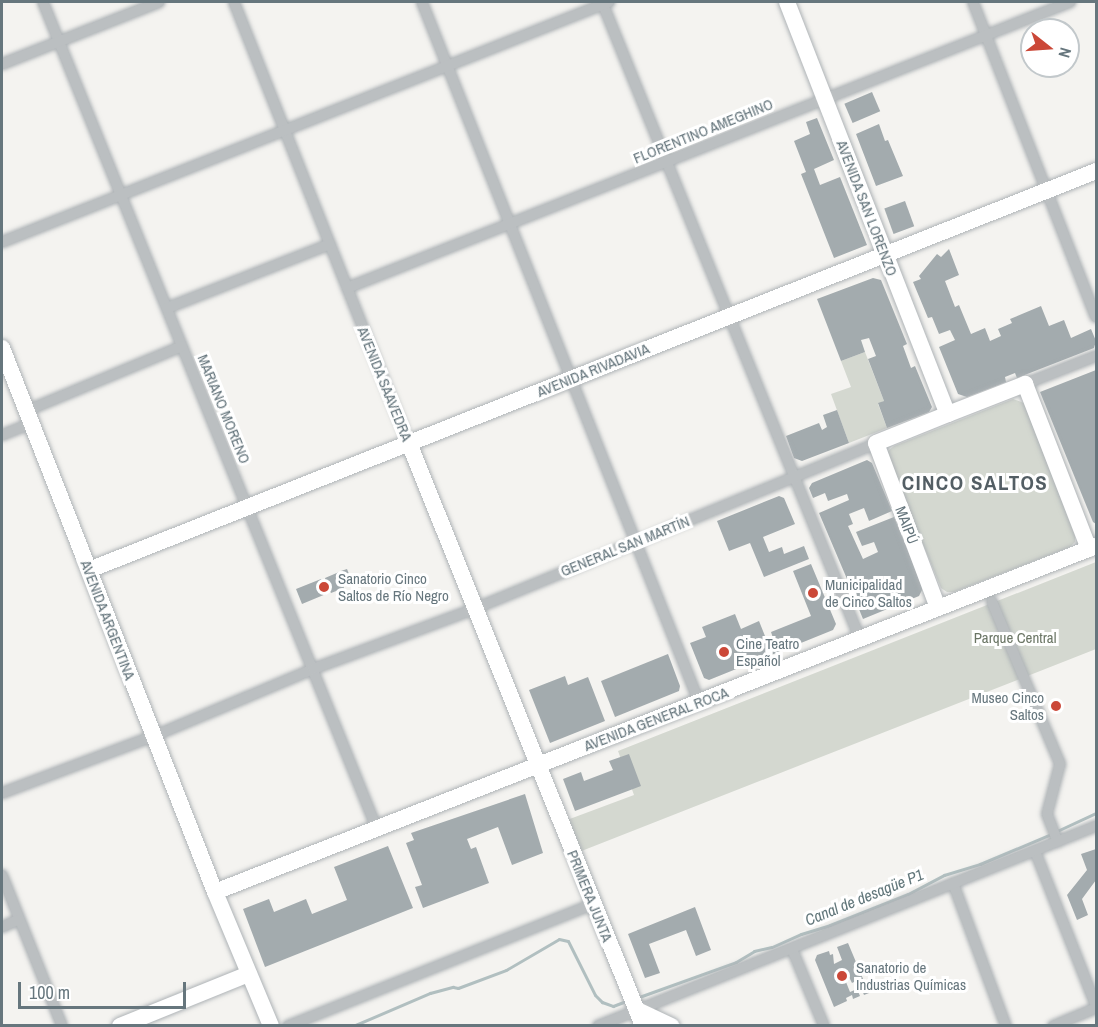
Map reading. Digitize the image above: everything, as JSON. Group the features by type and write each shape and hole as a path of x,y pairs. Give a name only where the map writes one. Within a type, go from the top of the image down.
{"main road":[{"name":"AVENIDA SAN LORENZO","path":"787,2 948,414"},
{"name":"AVENIDA RIVADAVIA","path":"89,570 1096,171"},
{"name":"AVENIDA ARGENTINA","path":"2,348 215,892 271,1026"},
{"name":"GENERAL SAN MARTÍN","path":"876,443 1025,384"},
{"path":"1025,384 1093,547"},
{"name":"AVENIDA SAAVEDRA","path":"409,443 537,766"},
{"name":"MAIPÚ","path":"876,443 938,608"},
{"name":"AVENIDA GENERAL ROCA","path":"215,892 1093,547"},
{"name":"PRIMERA JUNTA","path":"537,766 640,1018"},
{"path":"120,1026 249,974"},
{"path":"640,1018 672,1026"}],"street":[{"name":"MARIANO MORENO","path":"43,2 377,829"},
{"path":"2,63 159,2"},
{"name":"AVENIDA SAAVEDRA","path":"234,2 409,443"},
{"path":"422,2 699,702"},
{"path":"2,242 605,2 860,639"},
{"path":"973,2 1096,317"},
{"name":"FLORENTINO AMEGHINO","path":"347,288 1071,2"},
{"path":"167,308 330,244"},
{"path":"2,435 29,417 182,346"},
{"name":"GENERAL SAN MARTÍN","path":"1025,384 1096,356"},
{"name":"GENERAL SAN MARTÍN","path":"2,793 154,736 312,669 474,609 876,443"},
{"path":"992,602 1060,764 1047,814 1057,840"},
{"path":"598,1026 640,1018 792,949 1096,826"},
{"path":"1035,851 1096,1007 1053,1026"},
{"path":"2,875 62,1026"},
{"path":"953,883 1006,1026"},
{"path":"288,1026 593,904"},
{"path":"2,927 18,920"},
{"path":"792,949 825,1026"}],"green space":[{"path":"865,352 884,401 878,404 887,428 849,443 831,394 851,387 841,361"},
{"path":"1013,399 1024,403 1075,536 1075,542 1070,547 954,592 947,592 941,588 888,459 888,451 894,446"},
{"name":"Parque Central","path":"1096,562 1096,649 579,852 567,820 634,795 618,751"}],"building":[{"path":"872,92 880,111 853,123 844,104"},
{"path":"817,118 834,160 814,169 820,185 840,177 867,245 834,258 801,174 806,172 794,141 810,134 806,122"},
{"path":"879,124 903,176 876,186 856,134"},
{"path":"905,201 914,226 894,234 884,209"},
{"path":"949,249 959,275 945,281 955,307 959,305 971,334 985,328 990,341 1001,336 998,329 1012,323 1010,319 1041,306 1049,326 1064,320 1071,338 1091,329 1096,341 1094,348 1017,378 1015,373 1005,377 1006,382 967,397 958,394 939,347 955,340 950,330 939,334 932,317 928,318 913,282 921,279 919,276 937,254 941,257"},
{"path":"873,278 881,280 907,344 903,346 911,368 915,366 932,407 929,412 887,428 878,403 884,401 868,359 876,356 869,338 861,340 865,352 841,361 817,299"},
{"path":"1096,370 1096,524 1093,522 1040,392"},
{"path":"837,410 849,443 802,461 794,458 786,436 819,423 822,430 827,427 823,415"},
{"path":"867,460 872,463 892,511 869,521 864,508 849,514 853,524 848,526 863,559 878,552 874,542 862,546 856,532 894,517 923,588 919,596 863,619 854,597 857,596 850,578 847,579 819,513 849,500 847,494 828,501 825,493 813,498 809,488 812,483"},
{"path":"779,496 784,498 795,524 763,537 769,552 782,547 784,554 804,546 809,559 764,577 750,543 729,551 717,521"},
{"path":"811,564 836,624 833,630 709,680 704,678 690,643 706,637 702,627 735,614 741,629 759,621 767,641 773,638 771,632 811,616 793,571"},
{"name":"Sanatorio Cinco Saltos de Río Negro","path":"347,569 353,584 343,584 344,588 331,593 329,589 325,591 326,594 302,604 296,589 321,579 323,583 326,582 325,578 339,572 340,576 343,575 341,571"},
{"path":"668,654 680,686 679,691 615,717 601,681"},
{"path":"565,676 568,685 588,677 605,721 550,743 529,690"},
{"path":"629,754 641,786 575,811 563,779 581,772 584,781 613,770 609,761"},
{"path":"525,794 543,853 512,865 498,827 467,839 471,849 476,847 489,883 423,908 415,887 422,885 406,843 414,840 411,833"},
{"path":"388,846 413,908 265,967 243,909 269,899 274,912 306,899 312,914 347,900 334,867"},
{"path":"1096,849 1096,880 1082,899 1088,915 1077,920 1067,895 1087,870 1081,854"},
{"path":"695,907 711,950 696,956 686,930 649,944 660,973 645,978 628,934"},
{"name":"Sanatorio de Industrias Químicas","path":"848,943 869,993 864,995 858,980 852,983 846,971 842,972 850,992 857,989 860,996 853,999 852,995 846,998 847,1001 834,1007 815,960 817,955 829,951 830,955 833,954 834,964 842,960 837,947"}],"waterway":[{"name":"Canal de desagüe P1","path":"1057,831 1096,813"},
{"name":"Canal de desagüe P1","path":"639,997 736,962 754,951 772,947 801,934 830,925 908,894 944,875 980,864 1051,834"},
{"name":"Canal de desagüe P1","path":"353,1026 430,993 453,987 458,988 506,970 559,939 568,941 595,995 602,1002 613,1006 626,1001"}],"place":[{"name":"Sanatorio Cinco Saltos de Río Negro","path":"324,587"},
{"name":"Municipalidad de Cinco Saltos","path":"813,593"},
{"name":"Cine Teatro Español","path":"724,652"},
{"name":"Museo Cinco Saltos","path":"1056,706"},
{"name":"Sanatorio de Industrias Químicas","path":"842,976"}],"district":[{"name":"CINCO SALTOS","path":"975,483"}]}
